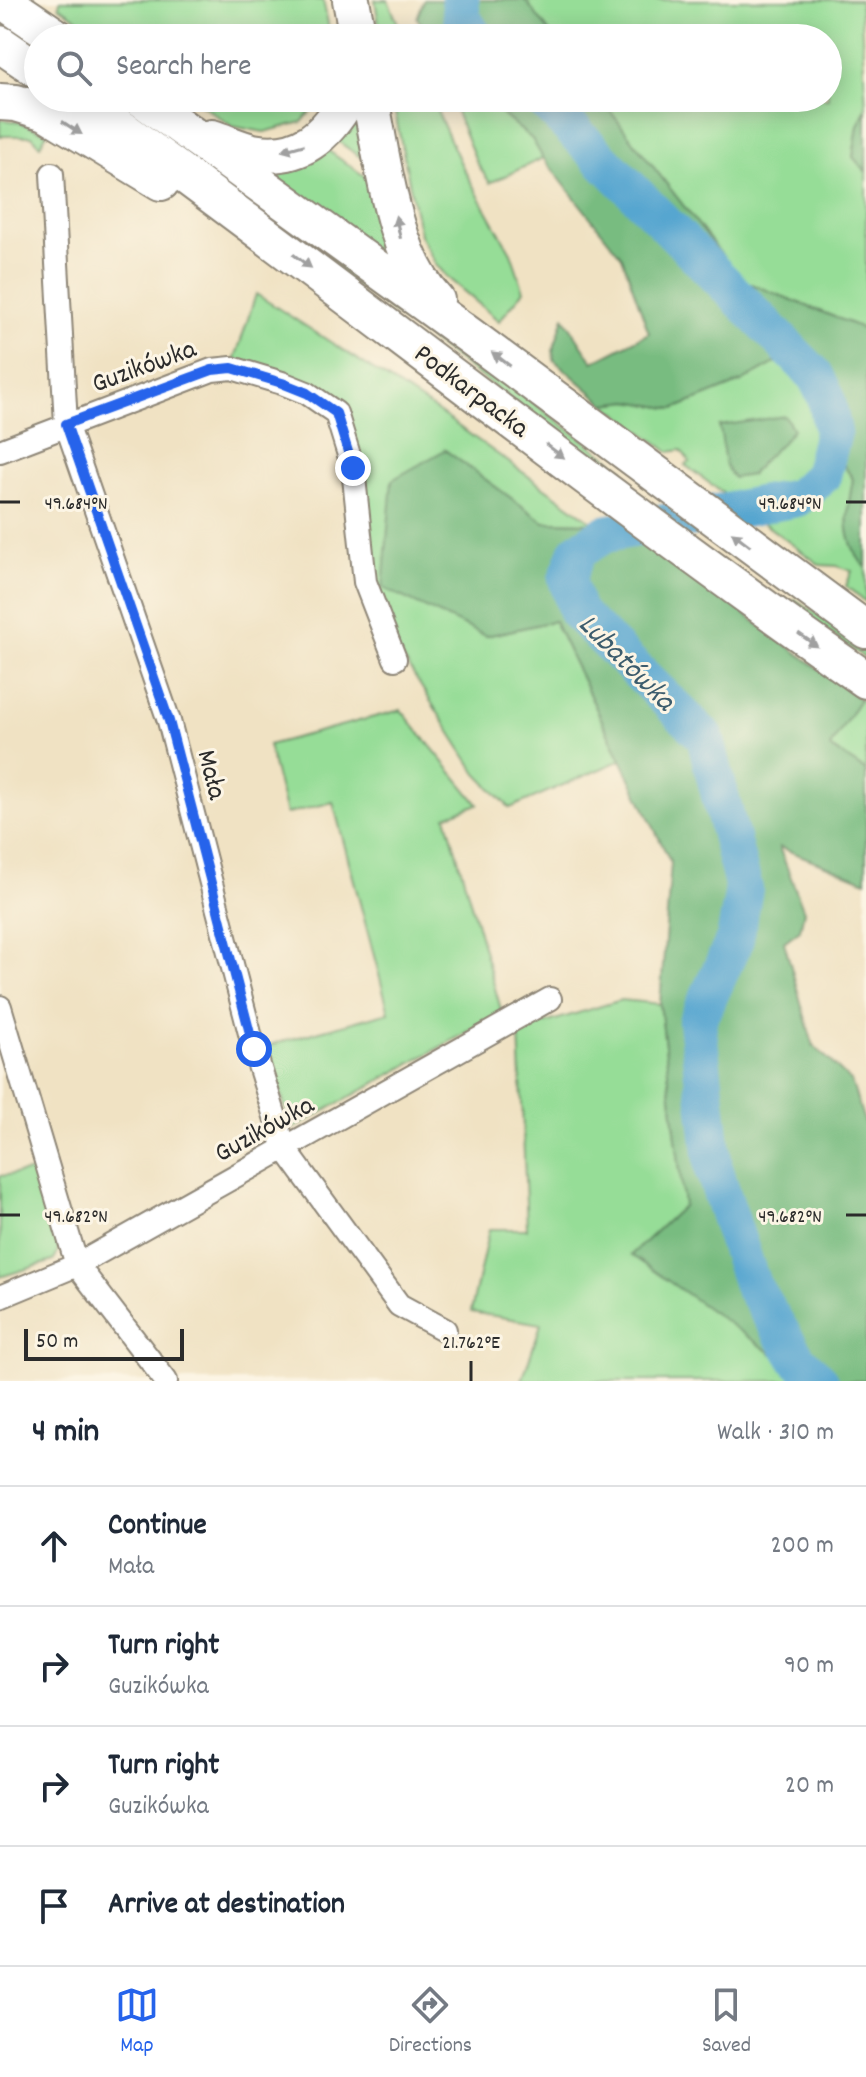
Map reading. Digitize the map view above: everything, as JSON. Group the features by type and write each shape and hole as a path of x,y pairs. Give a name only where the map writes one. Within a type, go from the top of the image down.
{"main road":[{"path":"351,0 355,24"},
{"path":"5,2 37,24"},
{"path":"0,44 24,60"},
{"path":"0,102 24,105"},
{"path":"46,112 169,187 240,214"},
{"name":"Podkarpacka","path":"99,112 240,214 751,599 866,680"},
{"name":"Podkarpacka","path":"160,112 470,336 866,630"},
{"path":"181,127 254,152 279,152 301,147 322,136 340,112"},
{"path":"373,112 402,246 422,286 470,336"}],"street":[{"name":"Mała","path":"52,174 66,424 169,721 254,1049 285,1149 399,1305 445,1330"},
{"name":"Guzikówka","path":"0,451 212,370 232,368 307,393 336,413 353,468 365,582 395,659"},
{"name":"Guzikówka","path":"0,1297 77,1265 550,999"},
{"path":"0,1007 77,1265 166,1381"}],"green space":[{"path":"60,0 323,0 328,24 85,24 59,6"},
{"path":"375,0 388,0 398,24 379,24"},
{"path":"424,0 525,0 543,24 422,24 417,18"},
{"path":"525,0 860,0 866,108 858,126 853,157 866,171 866,332 741,280 611,112 842,112 842,24 543,24"},
{"path":"866,108 865,171 853,157 858,126"},
{"path":"121,112 139,112 149,119 623,469 615,476"},
{"path":"212,112 310,112 302,122 264,132 232,126"},
{"path":"349,112 359,112 380,171 332,137"},
{"path":"395,112 437,112 463,168 511,253 524,291 499,321 447,277 435,263 420,235"},
{"path":"456,112 499,112 532,139 543,158 490,183 477,163"},
{"path":"499,112 611,112 741,280 866,332 866,566 856,554 849,534 848,513 853,479 841,461 843,419 828,372 803,354 777,362 741,382 674,409 629,401 605,404 554,360 553,351 564,317 593,362 649,333 622,257 543,158 532,139"},
{"path":"0,119 19,122 47,133 40,145 32,136 0,136"},
{"path":"320,145 383,189 395,268 247,158"},
{"path":"256,294 437,411 594,523 544,522 445,450 486,636 554,621 621,760 510,808 477,774 394,644 371,583 339,403 234,362"},
{"path":"803,354 828,372 843,419 841,461 853,479 848,513 849,534 856,554 866,566 866,602 846,586 852,571 820,565 685,465 690,462 681,450 669,452 605,404 629,401 674,409 741,382 777,362"},
{"path":"785,416 793,429 788,435 751,475 733,478 724,459 719,426"},
{"path":"445,450 544,522 594,523 646,541 860,699 830,747 866,771 866,881 779,847 804,911 800,930 784,942 813,1045 851,1081 866,1127 866,1381 804,1381 787,1364 631,1255 684,1205 660,1004 671,863 554,621 486,636 383,588 392,480"},
{"path":"795,599 866,647 866,659 792,605"},
{"path":"860,699 866,704 866,771 830,747"},
{"path":"401,710 478,804 446,816 502,1013 292,1129 266,1046 389,1012 333,802 286,814 268,745"},
{"path":"621,1000 660,1004 684,1205 787,1364 804,1381 522,1381 541,1324 471,1312 489,1229 527,1229 519,1031"},
{"path":"41,1170 58,1231 57,1253 53,1261 0,1277 0,1176"}],"waterway":[{"name":"Lubatówka","path":"460,0 466,24"},
{"name":"Lubatówka","path":"555,112 815,375 826,397 833,432 822,476 797,498 605,534 578,551 567,579 577,612 705,737 744,889 735,939 697,1022 714,1170 752,1285 798,1360 820,1381"}],"route":[{"path":"254,1049 169,721 66,424 212,370 232,368 307,393 336,413 353,468"}]}
